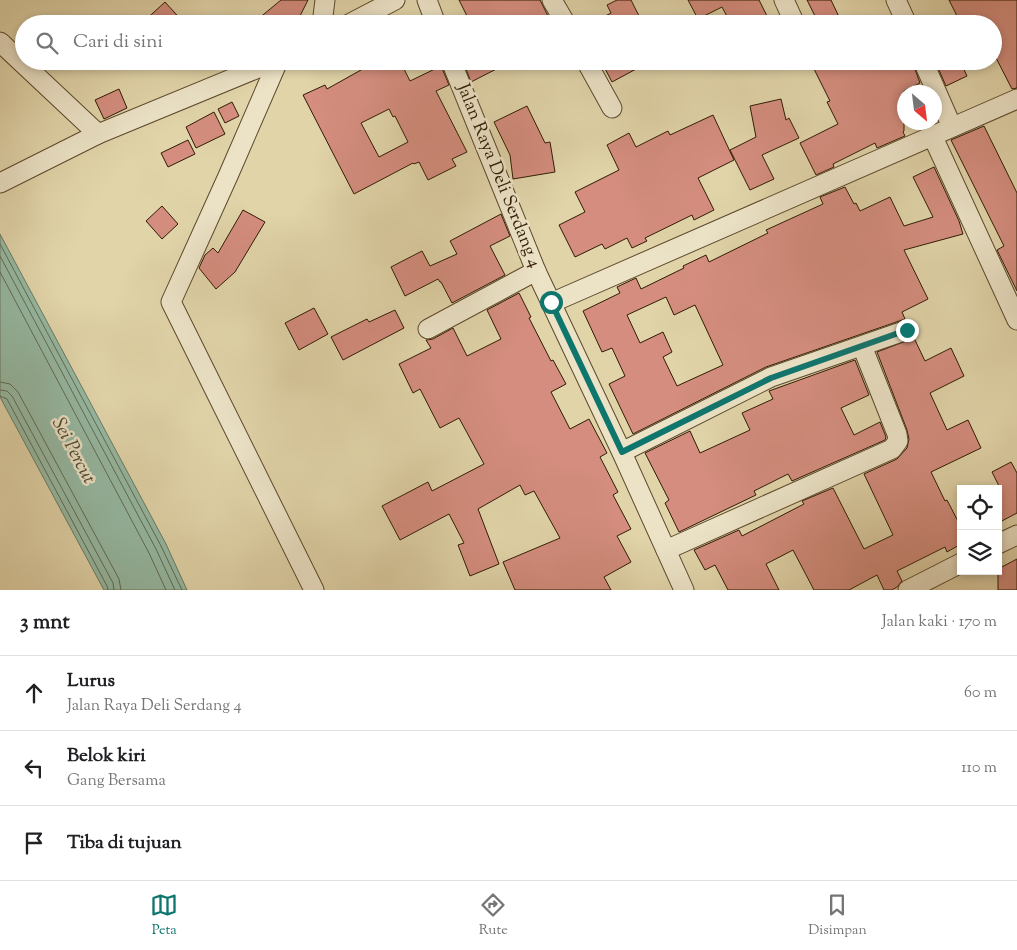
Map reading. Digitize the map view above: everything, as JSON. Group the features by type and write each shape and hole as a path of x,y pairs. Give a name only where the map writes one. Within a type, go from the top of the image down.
{"street":[{"path":"323,15 325,0"},
{"path":"366,15 395,0"},
{"path":"426,0 432,15"},
{"path":"552,0 561,15"},
{"path":"784,0 791,15"},
{"path":"896,0 903,15"},
{"path":"0,42 15,56"},
{"path":"30,70 98,134"},
{"path":"0,182 98,134 255,70"},
{"path":"273,70 171,302 314,590"},
{"name":"Jalan Raya Deli Serdang 4","path":"455,70 536,271 622,452 684,590"},
{"path":"591,70 612,108"},
{"path":"927,70 952,127"},
{"path":"551,302 1017,99"},
{"path":"932,135 1017,320"},
{"path":"428,328 536,271"},
{"path":"622,452 771,378 907,330"},
{"path":"666,550 892,449 898,441 897,434 862,346"},
{"path":"1002,542 1017,535"},
{"path":"908,590 957,565"}],"water":[{"name":"Sei Percut","path":"0,234 166,544 187,590 104,590 0,397"}],"building":[{"path":"281,0 308,0 300,15 263,15"},
{"path":"459,0 540,0 548,15 466,15"},
{"path":"617,0 631,0 638,15 607,15 611,13 607,5"},
{"path":"688,0 759,0 766,15 726,15 722,7 706,15 696,15"},
{"path":"807,0 831,0 838,15 814,15"},
{"path":"949,0 1017,0 1017,88 1012,89 1002,70 1002,15 956,15"},
{"path":"165,2 177,15 151,15"},
{"path":"361,70 404,70 410,81 433,70 443,70 449,85 436,91 467,152 452,159 456,166 428,180 419,162 413,163 354,194 303,95 325,85 327,89","holes":["389,109 393,117 395,116 408,142 379,157 361,123"]},
{"path":"466,70 494,70 471,82"},
{"path":"606,70 634,70 612,82"},
{"path":"814,70 915,70 920,83 916,85 897,85 897,130 904,130 905,136 877,148 875,143 833,164 834,167 816,175 800,143 838,124 827,102 830,101"},
{"path":"939,70 964,70 967,76 946,86"},
{"path":"119,89 127,108 104,119 95,100"},
{"path":"781,99 786,120 789,118 799,138 762,155 774,179 750,190 730,150 756,137 750,106"},
{"path":"232,102 239,116 225,123 218,109"},
{"path":"527,106 545,143 550,142 555,172 513,179 510,155 494,122"},
{"path":"214,112 225,134 196,148 186,127"},
{"path":"713,115 734,160 698,178 714,210 694,220 692,215 645,238 647,241 632,248 627,238 605,249 602,244 575,257 559,225 585,212 575,192 619,170 607,145 629,133 636,147 668,131 670,135"},
{"path":"984,126 1017,193 1017,291 997,250 1004,246 951,140"},
{"path":"188,140 195,154 168,167 161,153"},
{"path":"934,167 963,234 904,250 928,299 902,312 905,319 766,367 633,434 609,384 625,376 612,348 602,352 583,311 620,293 617,287 636,278 641,289 706,255 709,262 768,233 766,230 823,204 820,197 845,187 860,211 890,197 904,226 933,217 913,177","holes":["666,297 674,315 695,305 723,365 677,386 663,357 672,352 663,332 640,343 627,315"]},
{"path":"162,206 178,224 162,239 146,221"},
{"path":"243,210 265,222 235,272 216,289 199,268 205,255 213,248 218,253"},
{"path":"501,214 510,236 490,246 505,275 452,303 438,279 405,296 391,267 422,251 430,266 457,254 450,241"},
{"path":"519,293 531,317 529,318 551,361 553,360 566,384 551,392 570,429 589,419 607,453 600,457 618,492 613,495 631,529 617,536 631,562 604,577 611,590 515,590 503,562 560,538 534,491 525,495 520,485 478,509 499,564 470,576 458,545 464,543 449,514 400,540 382,506 428,482 432,491 484,464 459,418 440,428 420,389 413,393 399,364 431,348 426,340 433,339 453,328 467,356 501,339 487,310"},
{"path":"314,308 328,334 299,350 285,323"},
{"path":"395,310 404,328 343,360 331,337 367,319 369,322"},
{"path":"914,338 925,361 951,348 964,376 930,393 947,430 968,420 981,448 931,472 945,501 947,500 957,519 957,546 947,552 945,547 897,571 902,581 892,590 884,590 877,575 849,590 814,590 793,550 766,564 779,590 728,590 715,565 705,570 694,550 739,530 742,536 804,504 802,501 833,488 864,549 893,535 864,474 897,459 907,448 909,439 877,352"},
{"path":"855,360 869,395 841,408 854,435 880,422 886,437 885,440 792,481 788,474 754,491 756,495 679,532 665,503 669,500 645,453 690,431 700,453 750,430 742,413 773,399 769,391"},
{"path":"1011,462 1017,473 1017,513 1002,521 1002,485 998,485 992,472"},
{"path":"1017,559 1017,590 998,590 998,575 1002,575 1002,567"}],"route":[{"path":"551,302 622,452 771,378 907,330"}]}
